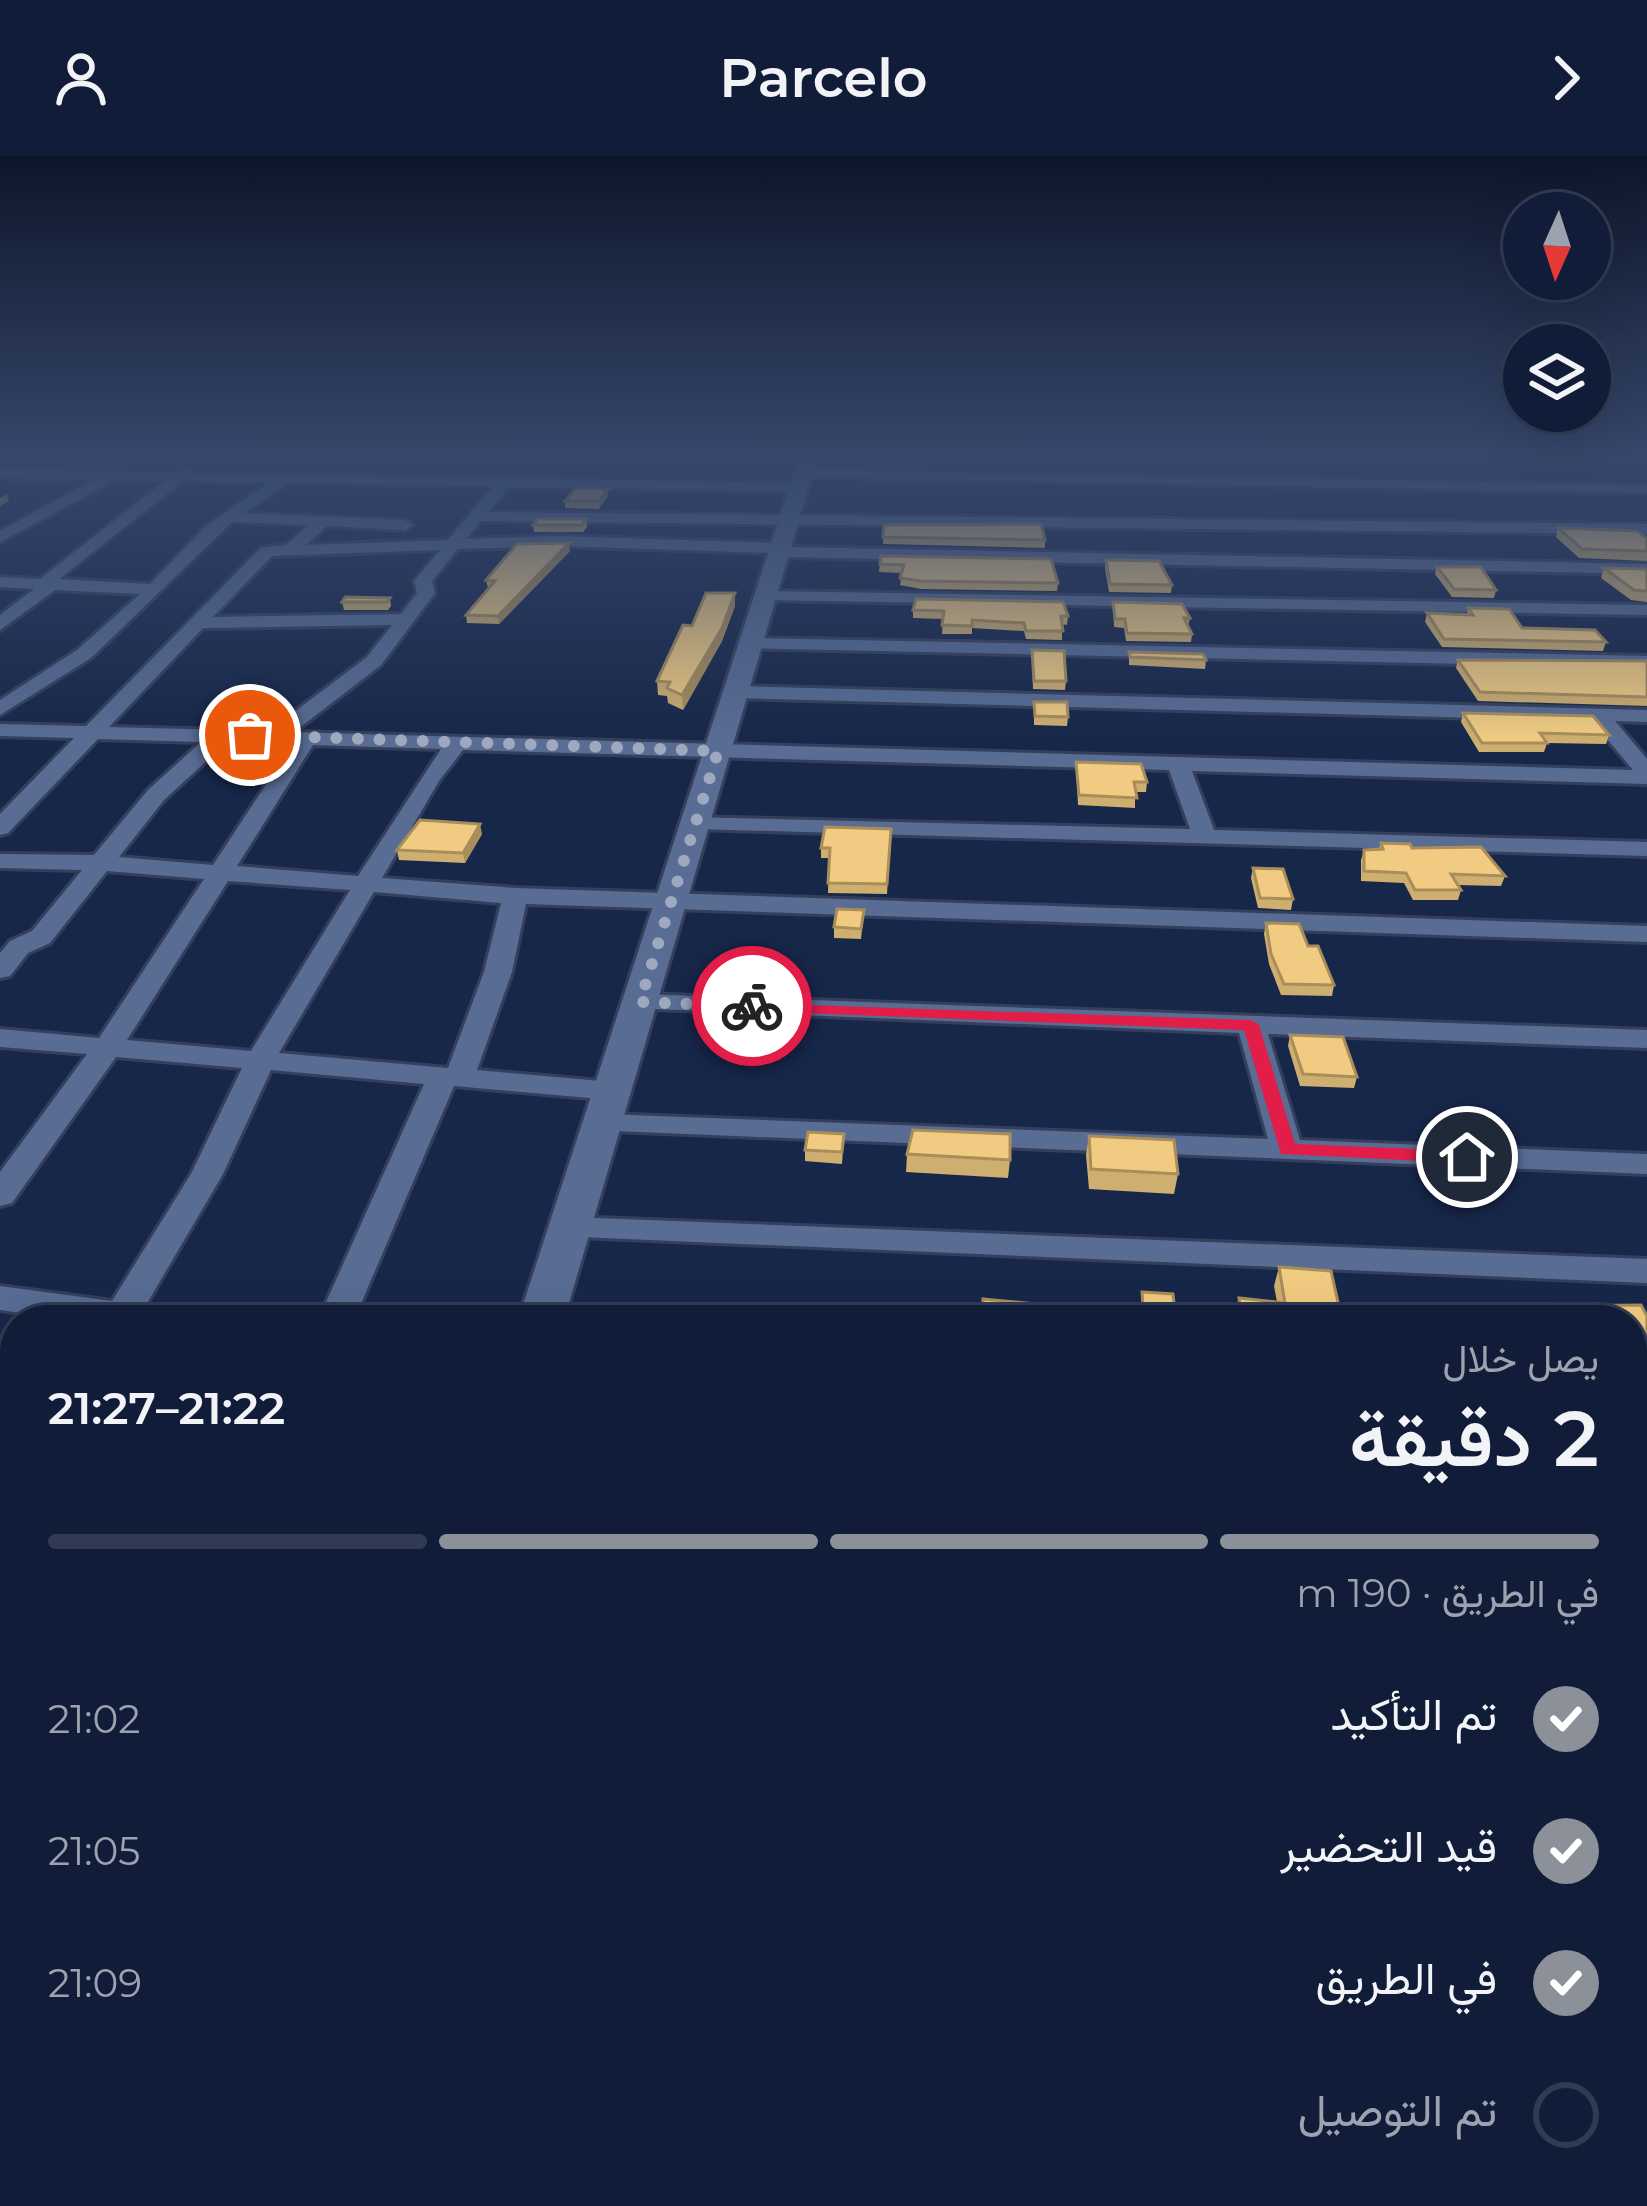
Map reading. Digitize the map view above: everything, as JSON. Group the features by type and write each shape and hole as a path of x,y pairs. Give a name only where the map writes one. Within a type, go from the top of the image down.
{"street":[{"path":"49,586 46,582 84,551"},
{"path":"0,709 84,654 188,551 228,551"},
{"path":"0,828 198,623 257,551 268,551"},
{"path":"277,735 374,661 426,593 423,580 447,551"},
{"path":"547,1305 780,551"},
{"path":"1025,551 1060,557 1647,569"},
{"path":"1060,557 1079,626"},
{"path":"0,582 153,589"},
{"path":"0,624 49,586"},
{"path":"766,596 1079,626 1647,662"},
{"path":"751,644 1079,626 1647,610"},
{"path":"198,623 408,619"},
{"path":"0,686 34,689"},
{"path":"736,692 1647,716"},
{"path":"1598,715 1647,775"},
{"path":"0,730 1647,775"},
{"path":"0,970 19,947 40,937 156,795 223,735"},
{"path":"0,1196 107,1048 308,736"},
{"path":"127,1305 207,1174 260,1061 364,886 458,741"},
{"path":"821,780 826,754"},
{"path":"1178,764 1205,836"},
{"path":"696,822 1647,849"},
{"path":"0,861 100,863 515,896 1647,934"},
{"path":"343,1305 493,989 515,896"},
{"path":"640,1002 1647,1040"},
{"path":"1251,1025 1287,1150"},
{"path":"0,1038 451,1077 608,1107 1287,1150 1647,1164"},
{"path":"570,1228 1647,1271"},
{"path":"0,1298 44,1305"}],"building":[{"path":"511,551 562,551 498,616 466,615 495,581 486,580"},
{"path":"881,556 1051,559 1058,583 900,578 904,565 880,564"},
{"path":"1106,560 1159,561 1172,585 1110,584"},
{"path":"1437,567 1481,567 1496,590 1454,589"},
{"path":"1604,568 1647,569 1647,591 1634,590"},
{"path":"706,593 735,593 722,628 682,695 667,688 670,682 657,681 683,625 692,626"},
{"path":"345,597 390,598 387,602 342,602"},
{"path":"916,599 1063,602 1068,616 1061,616 1063,631 1026,631 1024,623 972,620 972,626 942,625 944,611 913,610"},
{"path":"1113,602 1182,604 1192,634 1127,633 1125,619 1115,619"},
{"path":"1468,608 1509,609 1522,628 1595,630 1606,642 1444,639 1427,613 1473,615"},
{"path":"1032,650 1064,651 1066,681 1034,681"},
{"path":"1129,652 1203,654 1206,660 1130,657"},
{"path":"1458,660 1647,661 1647,697 1480,692"},
{"path":"1034,702 1067,702 1068,717 1035,716"},
{"path":"1463,713 1593,716 1609,735 1540,733 1547,743 1482,743"},
{"path":"1076,762 1141,764 1147,782 1134,782 1137,798 1079,795"},
{"path":"420,820 480,824 463,853 397,850"},
{"path":"825,827 891,829 887,884 828,883 830,848 821,848"},
{"path":"1381,843 1410,844 1412,848 1481,847 1505,876 1451,874 1461,890 1415,890 1406,873 1364,871 1364,850 1383,849"},
{"path":"1253,868 1283,869 1293,899 1260,898"},
{"path":"837,909 864,910 861,929 834,927"},
{"path":"1266,923 1299,924 1308,946 1318,946 1334,985 1284,984 1271,954"},
{"path":"1290,1035 1343,1037 1357,1077 1303,1074"},
{"path":"913,1130 1010,1134 1010,1160 907,1154"},
{"path":"808,1132 844,1134 842,1152 805,1150"},
{"path":"1089,1136 1174,1140 1178,1174 1091,1169"},
{"path":"1279,1267 1331,1271 1339,1305 1240,1305 1239,1298 1285,1303"},
{"path":"1142,1292 1173,1294 1174,1305 1143,1305"},
{"path":"983,1299 1037,1304 1037,1305 983,1305"}],"way so far":[{"path":"250,735 718,751 640,1002 752,1006"}],"route":[{"path":"752,1006 1251,1025 1287,1150 1467,1157"}]}
